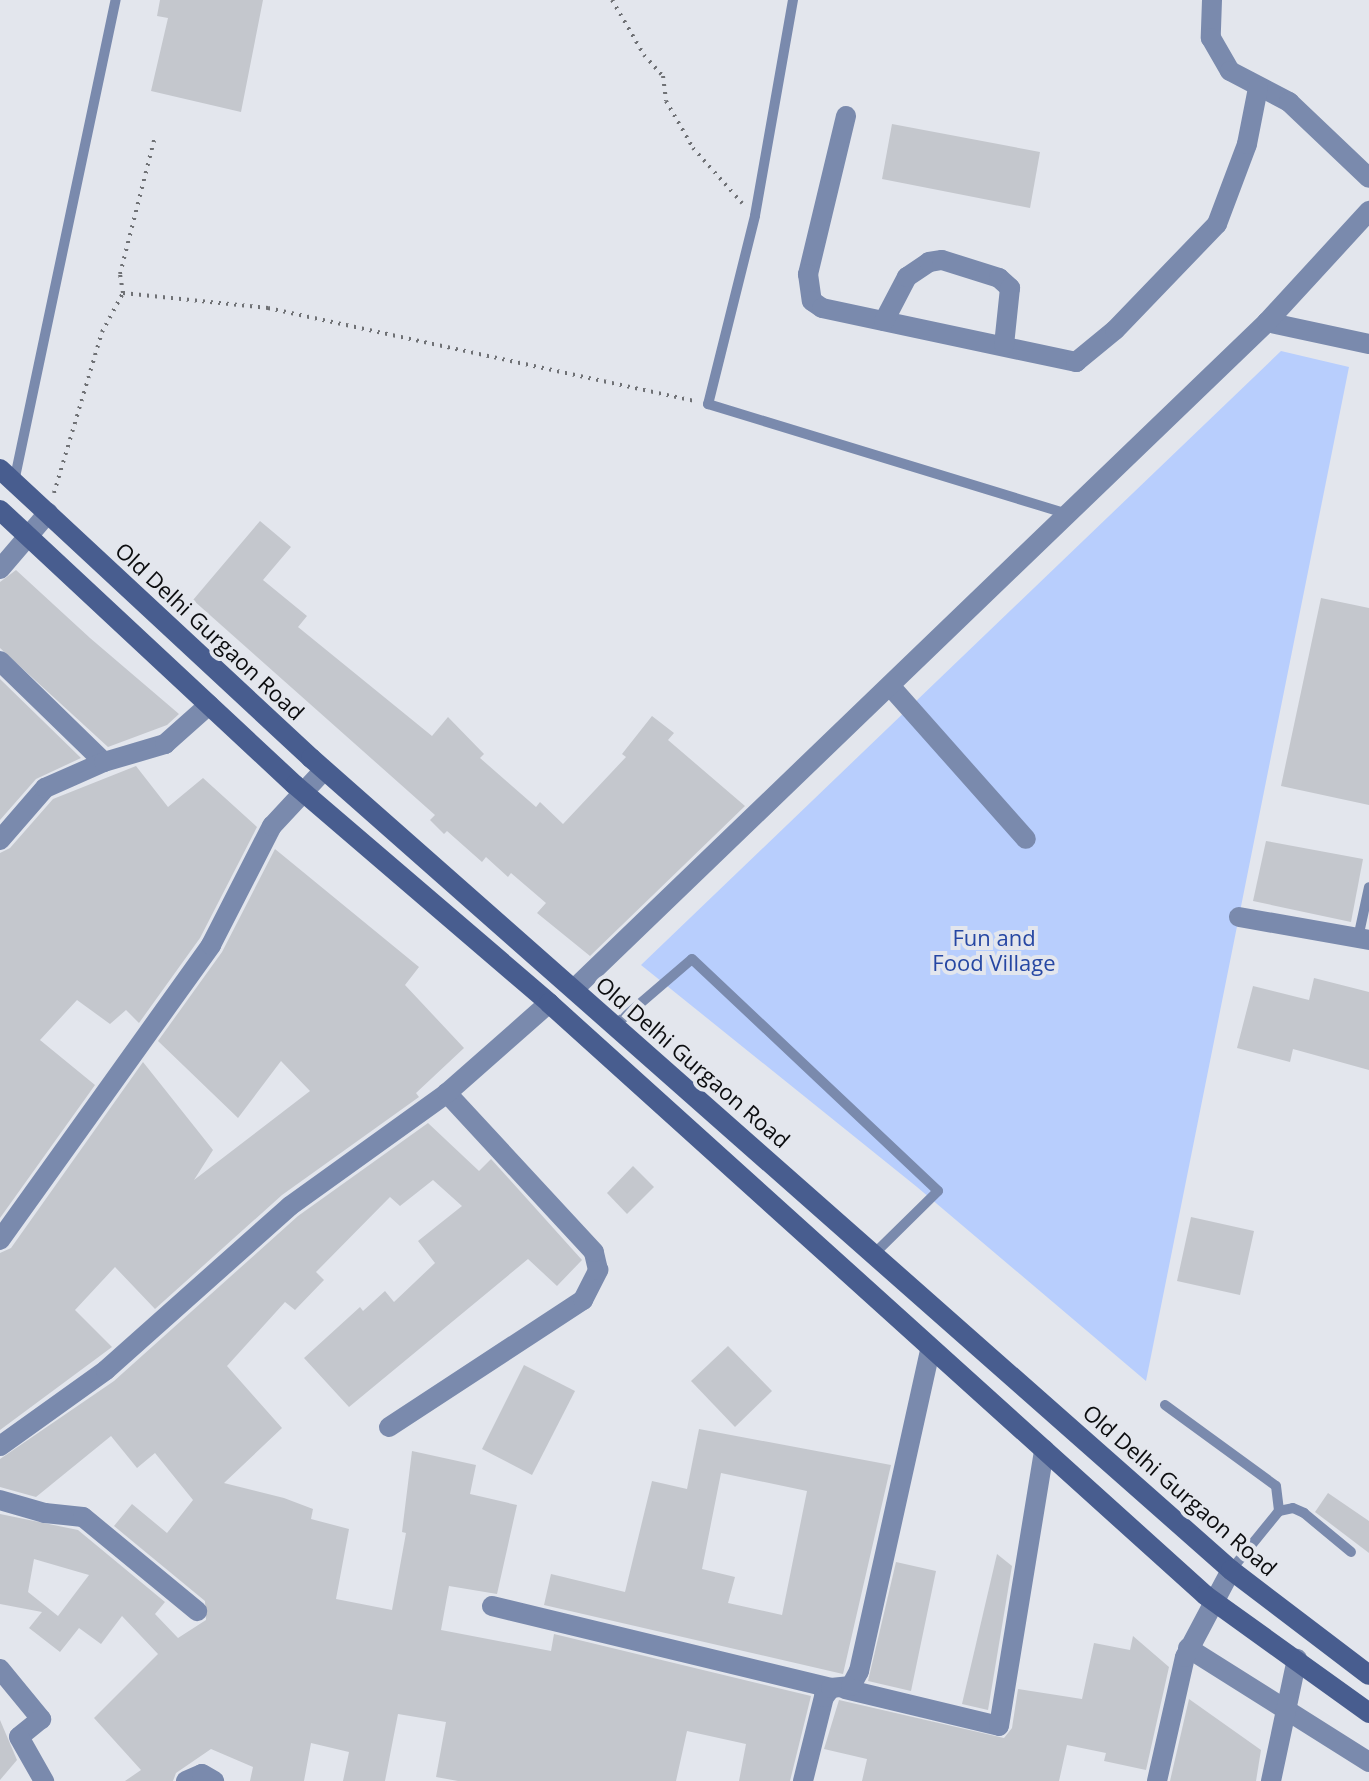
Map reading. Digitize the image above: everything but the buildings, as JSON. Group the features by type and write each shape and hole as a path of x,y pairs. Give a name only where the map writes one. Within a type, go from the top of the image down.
{"main road":[{"name":"Old Delhi Gurgaon Road","path":"7,475 324,770 1231,1570 1369,1675"},
{"path":"0,510 302,791 549,1003 930,1351 1213,1600 1369,1713"}],"street":[{"path":"1212,0 1215,50 1230,71 1289,102 1369,178"},
{"path":"846,116 817,229 809,289 812,301 822,308 1004,345 1062,361 1084,358 1190,255 1225,207 1247,144 1258,88"},
{"path":"574,989 1071,515 1267,322 1369,211"},
{"path":"884,321 907,277 929,262 942,260 999,278 1010,288 1004,345"},
{"path":"1267,322 1369,344"},
{"path":"0,569 48,513"},
{"path":"0,661 104,762"},
{"path":"891,687 1026,839"},
{"path":"0,840 45,788 104,762 165,744 209,705"},
{"path":"0,1240 211,945 257,849 302,791 324,770"},
{"path":"1239,917 1363,939"},
{"path":"0,1446 106,1370 290,1206 447,1093 549,1003"},
{"path":"389,1427 583,1300 598,1270 594,1252 447,1093"},
{"path":"803,1781 819,1709 859,1671 930,1351"},
{"path":"492,1606 999,1726 1044,1450"},
{"path":"0,1500 45,1513 83,1517 197,1611"},
{"path":"1157,1781 1188,1648 1231,1570"},
{"path":"1188,1648 1369,1762"},
{"path":"1271,1781 1297,1659"},
{"path":"0,1669 41,1719 19,1737 44,1781"},
{"path":"186,1781 202,1774 214,1781"}],"lane":[{"path":"7,475 116,0"},
{"path":"793,0 755,216 708,404 1071,515"},
{"path":"1363,939 1369,887"},
{"path":"615,1025 692,959 938,1191 874,1254"},
{"path":"1165,1405 1276,1486 1279,1511"},
{"path":"1231,1570 1279,1511 1293,1508 1304,1513 1351,1552"}],"path":[{"path":"612,0 644,55 663,76 666,101 693,148 755,216"},
{"path":"48,513 102,332 123,293 120,274 155,137"},
{"path":"123,293 268,308 708,404"}],"green space":[{"name":"Fun and Food Village","path":"1281,351 1349,367 1146,1381 917,1187 641,965"}]}
